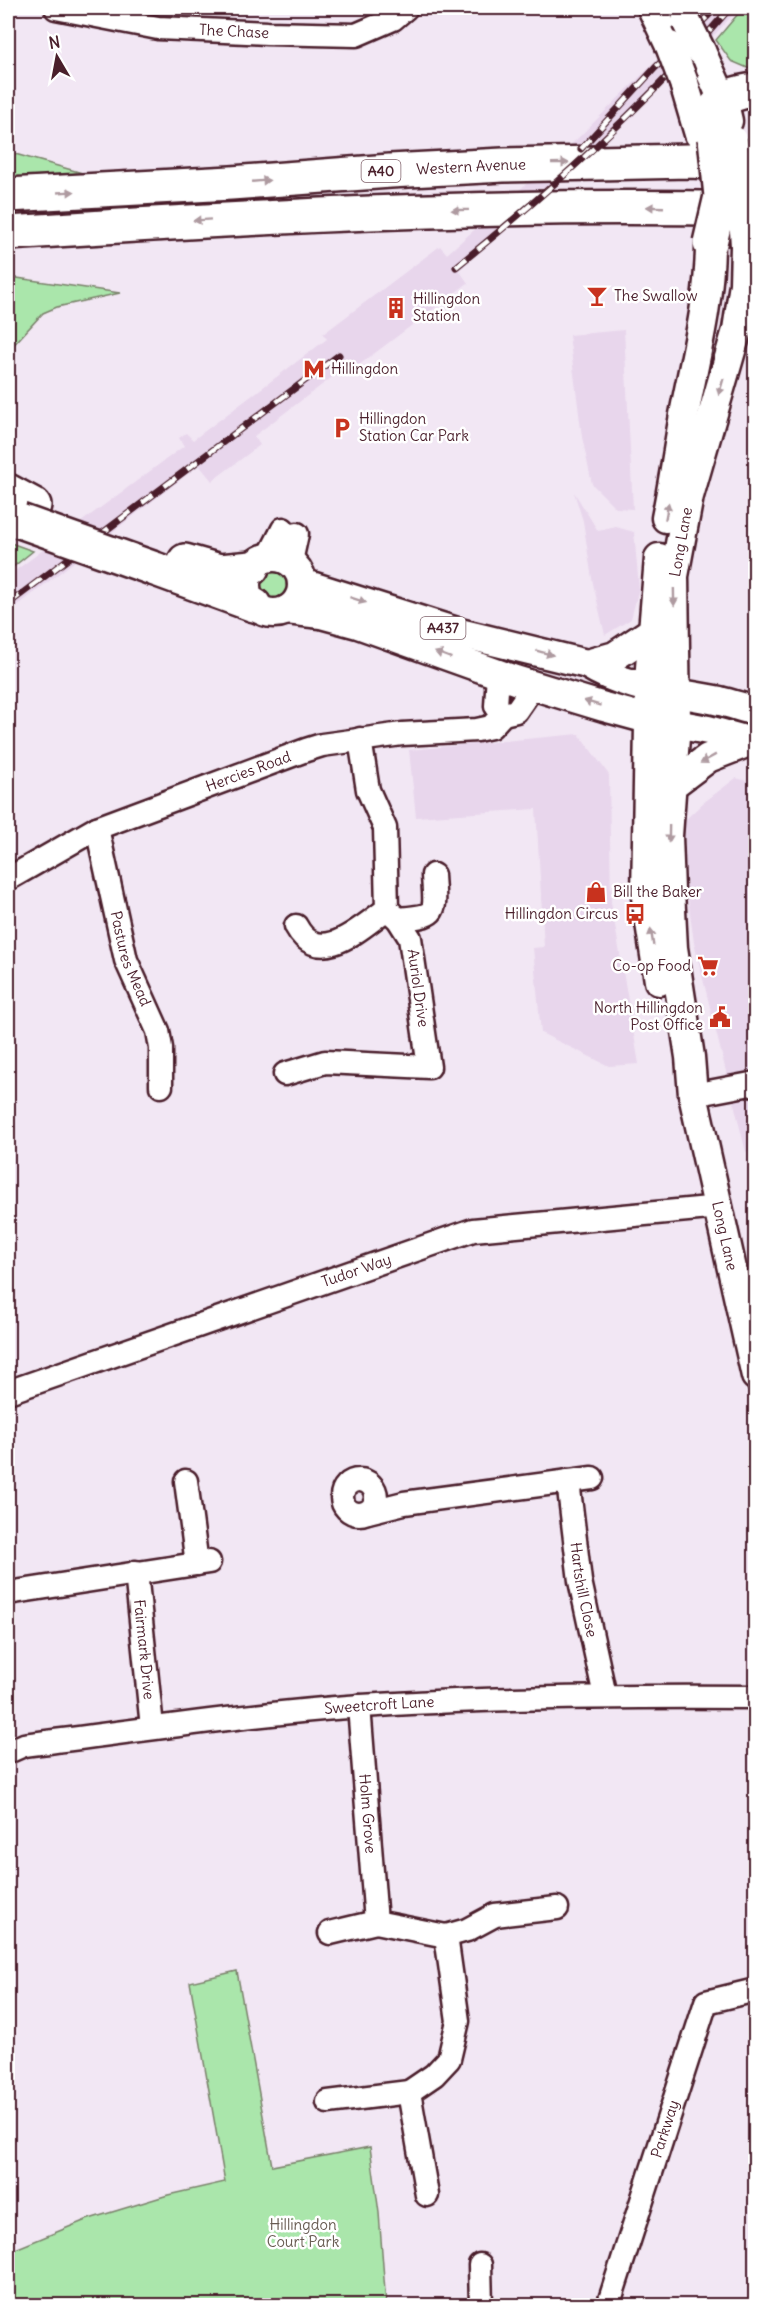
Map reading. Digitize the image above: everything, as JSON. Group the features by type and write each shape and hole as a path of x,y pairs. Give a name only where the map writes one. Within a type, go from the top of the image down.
{"highway":[{"path":"710,243 721,196 713,114 716,106 723,100 756,90"},
{"name":"Western Avenue","path":"8,195 503,165 689,161 756,164"},
{"path":"8,233 254,217 404,212 636,206 756,210"},
{"path":"17,508 159,561 254,605"},
{"path":"159,561 220,571 279,569"}],"main road":[{"name":"Long Lane","path":"652,8 677,23 706,60 723,100"},
{"name":"Long Lane","path":"677,23 684,83 716,137 742,198 745,246 744,284 737,330 690,496 674,576 662,692 662,721 646,897 666,1017 678,1062 693,1095"},
{"name":"Long Lane","path":"662,692 651,632 656,573 684,415 700,340 710,275 710,243"},
{"path":"279,569 301,594 287,610 276,613 264,612 254,605 246,587 247,577 279,569"},
{"name":"A437","path":"279,569 460,633 587,664"},
{"name":"A437","path":"287,610 321,614 358,624 534,685 662,721 708,730 752,743"},
{"path":"587,664 615,656 651,632"},
{"path":"587,664 605,675 662,692 720,701 756,711"},
{"name":"Long Lane","path":"662,721 672,785 668,836 673,948 690,1058 693,1095 720,1207 756,1376"},
{"path":"672,785 708,758 752,743"}],"street":[{"name":"The Chase","path":"56,8 158,28 356,35 393,19 406,8"},
{"path":"279,569 290,532"},
{"path":"498,674 496,706 503,714"},
{"name":"Hercies Road","path":"8,879 97,828 306,750 402,734 477,730 491,726 503,714 516,711 534,685"},
{"name":"Auriol Drive","path":"285,1074 325,1062 429,1067 410,938 393,914 384,828 368,790 360,740"},
{"name":"Pastures Mead","path":"97,828 126,960 158,1031 161,1048 161,1086"},
{"path":"296,926 308,941 327,945 338,942 393,914 425,917 432,913 434,905 433,875"},
{"path":"693,1095 756,1083"},
{"name":"Tudor Way","path":"8,1392 473,1230 720,1207"},
{"path":"368,1512 404,1503 592,1478"},
{"path":"8,1593 203,1563 186,1481"},
{"name":"Hartshill Close","path":"568,1481 580,1581 605,1696"},
{"name":"Fairmark Drive","path":"136,1572 152,1727"},
{"name":"Sweetcroft Lane","path":"8,1752 24,1745 152,1727 359,1706 605,1696 756,1698"},
{"name":"Holm Grove","path":"359,1706 376,1922"},
{"path":"330,1933 376,1922 446,1936 467,1930 495,1915 557,1908"},
{"path":"328,2102 409,2092 434,2075 449,2059 458,2021 446,1936"},
{"name":"Parkway","path":"608,2306 706,2002 756,1990"},
{"path":"409,2092 427,2195"},
{"path":"480,2265 481,2306"}],"shaded area":[{"path":"704,8 739,8 592,155 459,270 468,283 351,371 347,366 254,436 260,445 212,481 199,465 8,613 8,576 184,446 179,438 186,433 193,440 327,339 323,334 440,246 447,254 576,140 655,62"},
{"path":"624,330 633,509 616,508 592,484 582,437 569,335"},
{"path":"574,492 598,531 616,527 634,532 639,588 631,619 605,635 592,579 583,521"},
{"path":"579,734 609,775 611,902 639,1064 609,1066 541,1033 533,948 544,947 536,809 416,817 409,750"},
{"path":"736,778 755,783 756,1149 746,1152 694,943 687,891 684,821"}],"green space":[{"path":"743,8 755,8 755,71 731,61 716,40"},
{"path":"8,152 86,174 8,178"},
{"path":"17,278 120,293 57,307 43,313 8,351 8,279"},
{"path":"8,542 33,551 8,571"},
{"path":"274,570 285,574 289,585 285,596 274,600 263,596 259,585 263,574"},
{"name":"Hillingdon Court Park","path":"237,1971 272,2166 370,2147 379,2213 386,2305 8,2305 8,2252 86,2220 168,2195 225,2182 190,1982"}],"railway":[{"path":"581,149 655,68 716,8"},
{"path":"456,267 529,207 599,144 699,43 730,8"},
{"path":"8,604 339,355"}],"place":[{"name":"The Swallow","path":"597,296"},
{"name":"Hillingdon Station","path":"396,308"},
{"name":"Hillingdon","path":"314,369"},
{"name":"Hillingdon Station Car Park","path":"342,428"},
{"name":"Bill the Baker","path":"596,892"},
{"name":"Hillingdon Circus","path":"635,914"},
{"name":"Co-op Food","path":"708,966"},
{"name":"North Hillingdon Post Office","path":"720,1017"}]}
